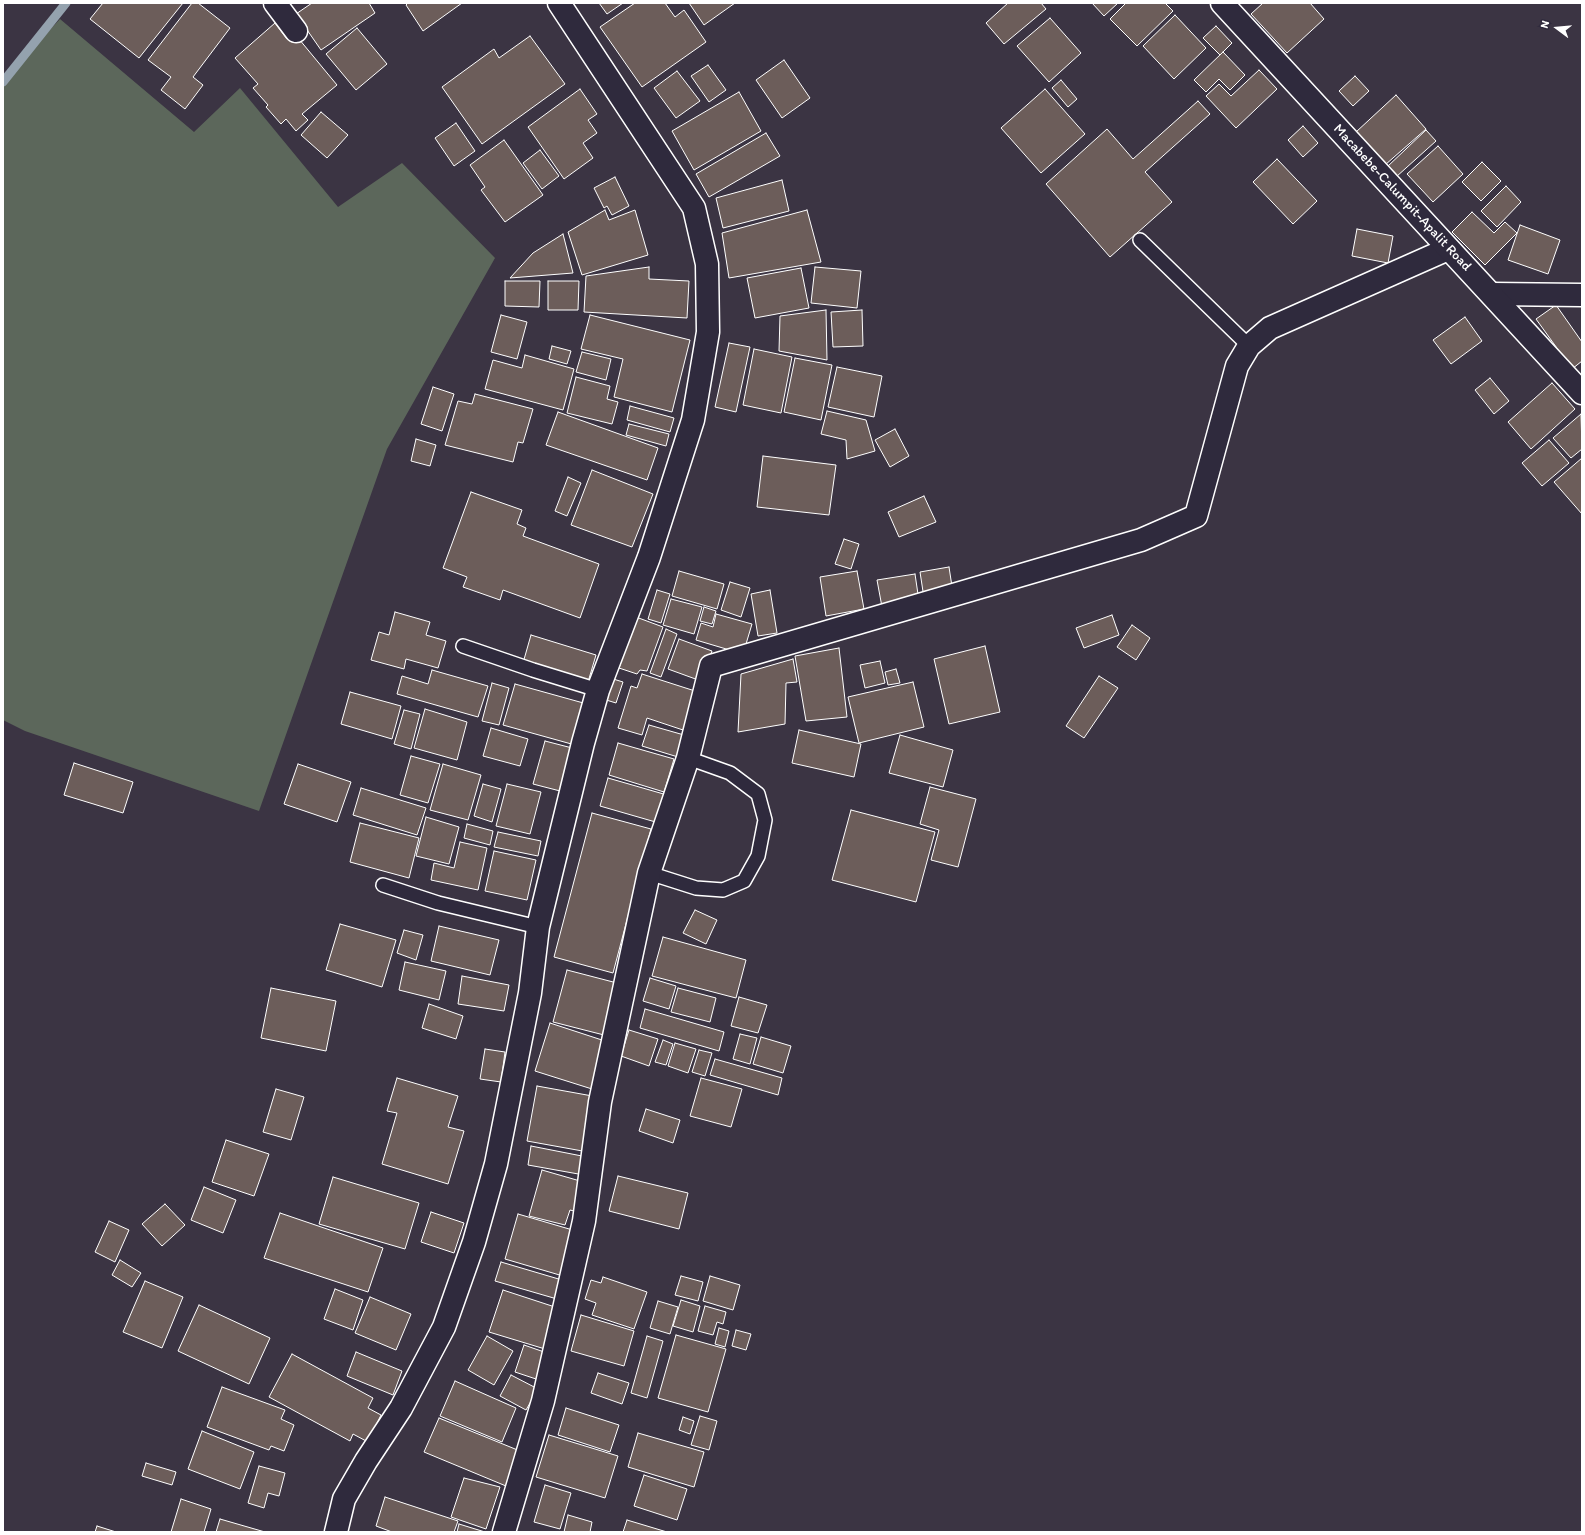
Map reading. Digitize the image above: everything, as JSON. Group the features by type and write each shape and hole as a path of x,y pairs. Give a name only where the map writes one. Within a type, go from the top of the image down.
{"street":[{"path":"275,3 296,31"},
{"path":"336,1532 344,1500 366,1461 401,1408 444,1327 474,1242 496,1164 530,993 538,927 598,690 649,557 693,420 708,332 707,264 694,208 558,3"},
{"name":"Macabebe-Calumpit-Apalit Road","path":"1222,3 1582,393"},
{"path":"504,1532 543,1402 584,1221 600,1102 649,873 688,758 711,666 1141,540 1196,516 1237,366 1249,346 1270,328 1448,249"},
{"path":"1492,294 1582,295"}],"lane":[{"path":"1140,240 1249,346"},
{"path":"463,646 598,690"},
{"path":"649,873 696,888 724,890 744,881 758,856 765,820 758,794 730,773 688,758"},
{"path":"383,885 438,902 538,927"}],"green space":[{"path":"60,19 194,132 240,88 338,207 402,163 495,258 387,449 259,811 25,731 3,720 3,80"}],"building":[{"path":"103,3 183,3 139,58 90,19"},
{"path":"192,3 198,3 230,28 193,77 203,85 185,109 161,90 171,77 148,60"},
{"path":"312,3 369,3 375,13 321,50 296,14"},
{"path":"408,3 462,3 423,31 406,5"},
{"path":"599,3 623,3 607,14"},
{"path":"635,3 665,3 675,17 684,10 706,42 642,87 600,27"},
{"path":"689,3 735,3 704,25"},
{"path":"1008,3 1041,3 1046,9 1004,44 986,23"},
{"path":"1092,3 1118,3 1104,16"},
{"path":"1126,3 1165,3 1173,11 1137,46 1110,19"},
{"path":"1263,3 1310,3 1324,19 1287,53 1251,14"},
{"path":"1175,15 1206,48 1174,79 1143,46"},
{"path":"1050,18 1081,53 1049,82 1017,46"},
{"path":"275,23 287,39 294,33 337,85 302,114 308,120 296,131 286,119 281,124 266,107 268,105 253,88 258,84 235,58"},
{"path":"1216,26 1232,43 1220,55 1203,38"},
{"path":"357,28 387,64 356,90 326,54"},
{"path":"530,36 565,84 482,144 442,87 494,49 499,58"},
{"path":"1223,52 1245,75 1230,90 1219,79 1206,92 1194,80"},
{"path":"784,60 810,98 782,118 756,80"},
{"path":"708,65 726,90 709,102 691,76"},
{"path":"1259,70 1277,89 1236,128 1206,96 1219,84 1231,96"},
{"path":"677,71 700,101 676,118 654,88"},
{"path":"1355,76 1369,91 1353,106 1339,91"},
{"path":"1061,80 1077,99 1068,107 1052,88"},
{"path":"580,89 597,114 588,120 597,133 583,143 593,158 564,179 528,127"},
{"path":"1045,89 1085,134 1041,173 1001,128"},
{"path":"739,92 761,131 694,170 672,131"},
{"path":"1396,95 1426,129 1385,165 1356,132"},
{"path":"1198,101 1210,114 1145,172 1172,202 1110,257 1046,184 1107,129 1133,159"},
{"path":"321,112 348,135 327,158 301,135"},
{"path":"456,123 475,151 454,166 435,138"},
{"path":"1303,126 1318,143 1303,157 1288,140"},
{"path":"1426,130 1436,141 1396,177 1387,167"},
{"path":"766,133 780,156 709,197 696,174"},
{"path":"504,140 543,195 505,222 481,190 485,187 470,165"},
{"path":"1438,146 1463,174 1433,202 1407,174"},
{"path":"540,150 559,176 542,189 523,163"},
{"path":"1277,159 1317,201 1293,224 1253,182"},
{"path":"1482,162 1501,181 1481,201 1462,182"},
{"path":"615,177 629,206 612,215 607,206 604,208 594,188"},
{"path":"782,180 789,211 723,228 716,198"},
{"path":"1506,186 1521,202 1497,227 1481,211"},
{"path":"605,210 609,220 635,210 648,255 582,275 568,232"},
{"path":"807,210 821,262 729,278 722,233"},
{"path":"1472,212 1494,233 1505,222 1517,233 1485,265 1452,232"},
{"path":"1520,225 1560,240 1548,274 1508,260"},
{"path":"1357,229 1393,236 1388,263 1352,256"},
{"path":"563,234 573,273 510,278 533,253"},
{"path":"649,267 649,279 689,281 687,318 584,312 586,276"},
{"path":"815,267 861,271 857,308 811,303"},
{"path":"801,268 809,308 755,318 747,278"},
{"path":"505,281 540,281 539,307 505,306"},
{"path":"548,281 579,281 578,310 548,310"},
{"path":"1556,305 1582,342 1582,361 1572,369 1536,319"},
{"path":"826,310 827,360 779,351 780,316"},
{"path":"862,310 863,346 833,347 831,312"},
{"path":"501,315 527,322 517,359 491,352"},
{"path":"590,315 690,340 672,412 614,397 623,359 581,349"},
{"path":"1465,317 1482,341 1451,364 1433,340"},
{"path":"729,343 750,347 736,412 715,407"},
{"path":"552,346 571,351 567,364 549,359"},
{"path":"754,349 792,357 781,413 743,405"},
{"path":"582,352 611,359 606,380 576,372"},
{"path":"525,355 574,369 563,410 485,389 493,360 522,368"},
{"path":"795,358 832,365 821,420 784,412"},
{"path":"837,367 882,376 874,417 828,407"},
{"path":"576,377 610,386 607,399 618,402 612,424 567,413"},
{"path":"1490,378 1509,401 1494,414 1475,390"},
{"path":"1552,383 1575,409 1531,449 1508,422"},
{"path":"433,387 454,394 442,431 421,424"},
{"path":"475,394 533,409 523,443 518,442 513,462 445,445 458,401 472,404"},
{"path":"630,406 674,418 670,432 627,420"},
{"path":"827,411 866,420 875,451 847,459 846,440 821,434"},
{"path":"558,412 658,448 647,480 546,445"},
{"path":"1581,414 1582,449 1571,458 1553,438"},
{"path":"629,424 669,434 666,446 626,435"},
{"path":"895,429 909,456 890,467 875,440"},
{"path":"416,439 436,445 430,466 411,461"},
{"path":"1549,440 1569,463 1542,486 1522,463"},
{"path":"763,456 836,465 829,515 757,507"},
{"path":"1582,458 1582,514 1554,482"},
{"path":"592,470 653,494 632,547 571,525"},
{"path":"568,477 581,483 567,516 555,511"},
{"path":"471,492 522,510 517,524 526,528 523,536 599,564 580,618 503,590 500,600 463,587 467,577 443,568"},
{"path":"924,496 936,522 899,537 888,512"},
{"path":"844,539 859,544 851,569 835,564"},
{"path":"949,567 953,593 924,598 920,572"},
{"path":"679,571 724,584 717,609 672,596"},
{"path":"857,571 864,609 826,616 820,577"},
{"path":"915,574 919,601 882,607 877,580"},
{"path":"730,582 750,588 741,617 721,610"},
{"path":"657,590 670,594 661,623 648,619"},
{"path":"770,590 777,633 758,636 751,594"},
{"path":"671,599 702,607 694,634 663,625"},
{"path":"704,607 716,611 712,624 700,621"},
{"path":"395,612 430,622 426,635 446,641 438,668 406,659 404,669 371,660 379,632 389,635"},
{"path":"716,614 752,624 743,654 696,640 701,623 713,627"},
{"path":"1112,615 1119,635 1084,648 1076,628"},
{"path":"636,617 663,627 647,671 640,670 637,674 619,668"},
{"path":"1132,625 1150,638 1136,660 1117,647"},
{"path":"666,629 677,634 661,677 650,673"},
{"path":"531,635 596,655 588,682 523,663"},
{"path":"679,639 712,651 701,681 668,669"},
{"path":"985,646 1000,712 949,724 934,659"},
{"path":"839,648 847,717 806,721 795,656"},
{"path":"793,659 797,682 786,683 785,724 738,732 741,674"},
{"path":"880,661 885,683 865,688 860,665"},
{"path":"896,669 900,683 888,685 885,672"},
{"path":"432,670 488,686 478,717 397,694 402,676 428,684"},
{"path":"642,674 695,691 683,730 647,718 642,735 618,728 631,686 637,688"},
{"path":"1099,676 1118,688 1084,738 1066,726"},
{"path":"610,678 623,682 616,703 603,699"},
{"path":"913,682 924,727 859,743 848,697"},
{"path":"492,683 509,688 499,725 482,721"},
{"path":"515,684 587,704 575,745 503,725"},
{"path":"350,692 401,706 392,739 341,724"},
{"path":"425,709 467,722 457,760 414,748"},
{"path":"404,710 420,714 411,749 394,744"},
{"path":"649,725 684,735 678,757 642,746"},
{"path":"491,728 528,739 520,766 483,756"},
{"path":"799,730 861,744 854,777 792,763"},
{"path":"900,735 953,750 943,787 889,773"},
{"path":"545,741 576,749 564,792 533,784"},
{"path":"618,743 674,759 664,792 609,775"},
{"path":"411,756 440,764 428,803 400,795"},
{"path":"74,763 133,782 123,813 64,795"},
{"path":"298,764 351,782 337,822 284,804"},
{"path":"443,764 481,775 468,820 430,810"},
{"path":"608,778 667,795 659,823 600,806"},
{"path":"483,784 501,789 492,822 474,816"},
{"path":"507,784 541,792 530,834 496,826"},
{"path":"930,787 976,799 958,867 931,860 939,830 920,824"},
{"path":"361,788 426,808 417,835 353,815"},
{"path":"851,810 935,832 916,902 832,880"},
{"path":"592,813 651,829 613,973 554,957"},
{"path":"426,817 459,827 449,864 416,856"},
{"path":"360,823 419,838 409,878 350,862"},
{"path":"467,824 493,831 490,845 464,838"},
{"path":"498,832 541,841 538,856 494,847"},
{"path":"460,842 487,848 478,890 431,880 434,863 454,868"},
{"path":"494,851 536,860 527,900 485,891"},
{"path":"695,910 717,920 706,944 683,933"},
{"path":"340,924 396,940 382,987 326,970"},
{"path":"439,926 499,940 490,975 431,961"},
{"path":"404,930 423,935 416,960 397,953"},
{"path":"663,937 746,960 736,998 652,976"},
{"path":"405,962 446,971 439,1000 399,990"},
{"path":"567,970 617,983 604,1035 553,1022"},
{"path":"462,976 509,985 504,1011 458,1004"},
{"path":"650,978 676,986 669,1009 643,1001"},
{"path":"271,988 336,1001 326,1051 261,1038"},
{"path":"678,988 716,998 710,1022 671,1012"},
{"path":"739,997 767,1005 758,1033 731,1026"},
{"path":"429,1004 463,1016 456,1039 422,1028"},
{"path":"645,1009 724,1032 719,1051 640,1028"},
{"path":"550,1023 608,1042 592,1089 535,1071"},
{"path":"629,1030 658,1039 649,1066 621,1056"},
{"path":"740,1034 757,1038 750,1064 733,1059"},
{"path":"761,1037 791,1046 783,1073 753,1064"},
{"path":"663,1040 673,1044 666,1065 655,1062"},
{"path":"675,1043 696,1049 688,1073 668,1066"},
{"path":"485,1049 505,1052 501,1082 480,1079"},
{"path":"699,1050 712,1053 705,1076 692,1072"},
{"path":"715,1059 782,1078 778,1095 710,1075"},
{"path":"397,1078 458,1096 448,1127 464,1131 448,1184 382,1164 397,1113 387,1111"},
{"path":"701,1078 742,1089 731,1127 690,1116"},
{"path":"537,1086 598,1097 588,1152 527,1141"},
{"path":"276,1089 304,1097 291,1140 263,1132"},
{"path":"646,1109 680,1120 673,1143 639,1131"},
{"path":"226,1140 269,1154 254,1196 212,1182"},
{"path":"531,1146 587,1157 584,1175 528,1165"},
{"path":"542,1170 587,1183 578,1212 570,1210 565,1225 529,1216"},
{"path":"618,1176 688,1193 679,1229 609,1211"},
{"path":"333,1177 419,1203 405,1249 319,1224"},
{"path":"204,1187 236,1200 223,1233 191,1220"},
{"path":"165,1204 185,1225 162,1246 142,1224"},
{"path":"431,1212 464,1223 454,1253 421,1242"},
{"path":"280,1213 383,1248 368,1292 264,1258"},
{"path":"518,1214 576,1231 563,1276 505,1259"},
{"path":"109,1221 129,1230 115,1262 95,1252"},
{"path":"120,1260 141,1273 132,1287 112,1275"},
{"path":"501,1262 562,1280 557,1299 495,1281"},
{"path":"681,1276 703,1282 698,1301 675,1295"},
{"path":"710,1276 740,1285 733,1310 703,1301"},
{"path":"603,1277 647,1292 634,1329 592,1315 596,1303 585,1299 591,1280 601,1283"},
{"path":"145,1281 183,1297 162,1348 123,1332"},
{"path":"335,1289 363,1300 353,1330 324,1319"},
{"path":"503,1290 558,1308 545,1349 489,1332"},
{"path":"370,1297 411,1314 396,1350 355,1333"},
{"path":"681,1300 700,1306 693,1332 673,1326"},
{"path":"658,1301 678,1307 670,1334 650,1328"},
{"path":"199,1305 270,1338 249,1384 178,1351"},
{"path":"705,1306 726,1312 723,1324 717,1322 713,1335 698,1331"},
{"path":"581,1315 634,1331 624,1366 571,1351"},
{"path":"719,1328 729,1331 725,1347 715,1344"},
{"path":"736,1330 751,1334 746,1350 732,1346"},
{"path":"676,1335 726,1349 708,1412 658,1398"},
{"path":"487,1336 513,1351 494,1385 468,1370"},
{"path":"647,1336 663,1341 647,1398 631,1393"},
{"path":"524,1345 547,1353 539,1380 515,1372"},
{"path":"356,1352 402,1371 393,1395 347,1376"},
{"path":"292,1354 373,1398 368,1408 381,1415 368,1442 353,1434 350,1441 269,1397"},
{"path":"598,1373 629,1383 622,1404 591,1393"},
{"path":"511,1375 538,1389 526,1410 500,1396"},
{"path":"455,1381 516,1408 502,1442 440,1416"},
{"path":"222,1387 285,1410 281,1419 294,1425 284,1451 271,1446 269,1450 207,1427"},
{"path":"566,1408 619,1425 610,1452 558,1435"},
{"path":"700,1416 717,1421 709,1450 691,1445"},
{"path":"683,1417 694,1421 690,1434 679,1430"},
{"path":"439,1418 520,1451 506,1486 424,1452"},
{"path":"202,1431 254,1452 240,1489 188,1469"},
{"path":"638,1433 704,1452 694,1487 628,1467"},
{"path":"549,1435 618,1456 605,1498 536,1477"},
{"path":"146,1463 176,1472 172,1485 142,1476"},
{"path":"259,1466 285,1473 279,1496 268,1493 264,1508 248,1503"},
{"path":"644,1475 687,1489 677,1520 634,1506"},
{"path":"464,1478 500,1487 486,1529 451,1517"},
{"path":"545,1485 571,1493 560,1529 534,1522"},
{"path":"385,1497 458,1521 454,1532 392,1532 376,1526"},
{"path":"181,1499 211,1509 204,1532 171,1532"},
{"path":"568,1515 592,1522 590,1532 564,1532"},
{"path":"220,1519 265,1532 216,1532"},
{"path":"627,1520 667,1532 623,1532"},
{"path":"459,1524 485,1532 457,1532"},
{"path":"97,1526 116,1532 95,1532"}],"waterway":[{"path":"3,82 66,3"}]}
